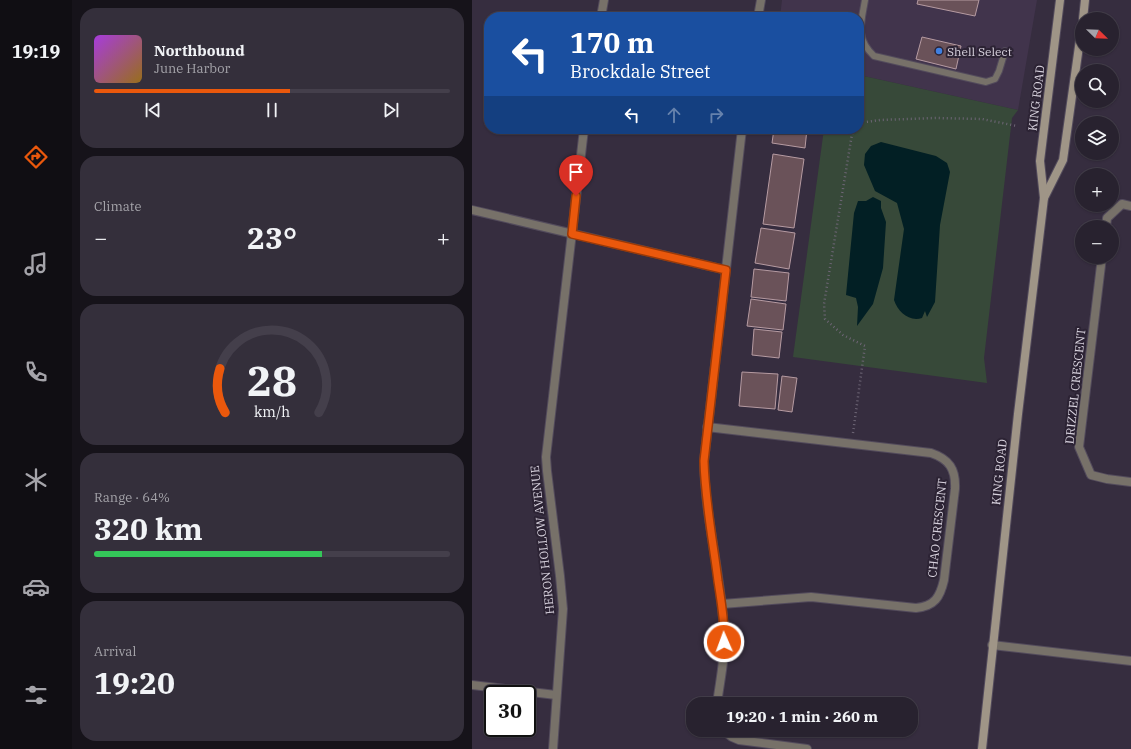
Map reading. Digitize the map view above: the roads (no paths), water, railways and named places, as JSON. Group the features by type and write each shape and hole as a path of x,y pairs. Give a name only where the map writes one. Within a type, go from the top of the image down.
{"main road":[{"name":"KING ROAD","path":"982,749 1017,422 1044,198 1040,161 1060,0"},
{"path":"1084,12 1086,0"},
{"name":"KING ROAD","path":"1044,198 1063,160 1078,56"}],"street":[{"path":"602,12 604,0"},
{"path":"759,12 761,0"},
{"name":"HERON HOLLOW AVENUE","path":"553,749 563,609 546,457 583,134"},
{"path":"718,697 725,632 704,486 704,461 741,134"},
{"path":"1107,220 1107,218 1122,204 1131,206"},
{"path":"472,210 726,270"},
{"name":"DRIZZEL CRESCENT","path":"1101,264 1079,447 1092,475 1107,479 1131,482"},
{"name":"CHAO CRESCENT","path":"707,427 930,453 939,456 946,461 952,468 955,476 955,489 944,580 940,594 936,600 925,607 916,608 811,597 722,604"},
{"path":"992,645 1131,661"},
{"path":"472,685 556,695"},
{"path":"732,737 739,740 807,749"}],"lane":[{"path":"863,12 865,0"},
{"path":"864,43 867,49 874,56 986,82 995,79 1006,51"}],"place":[{"name":"Shell Select","path":"939,51"}]}
